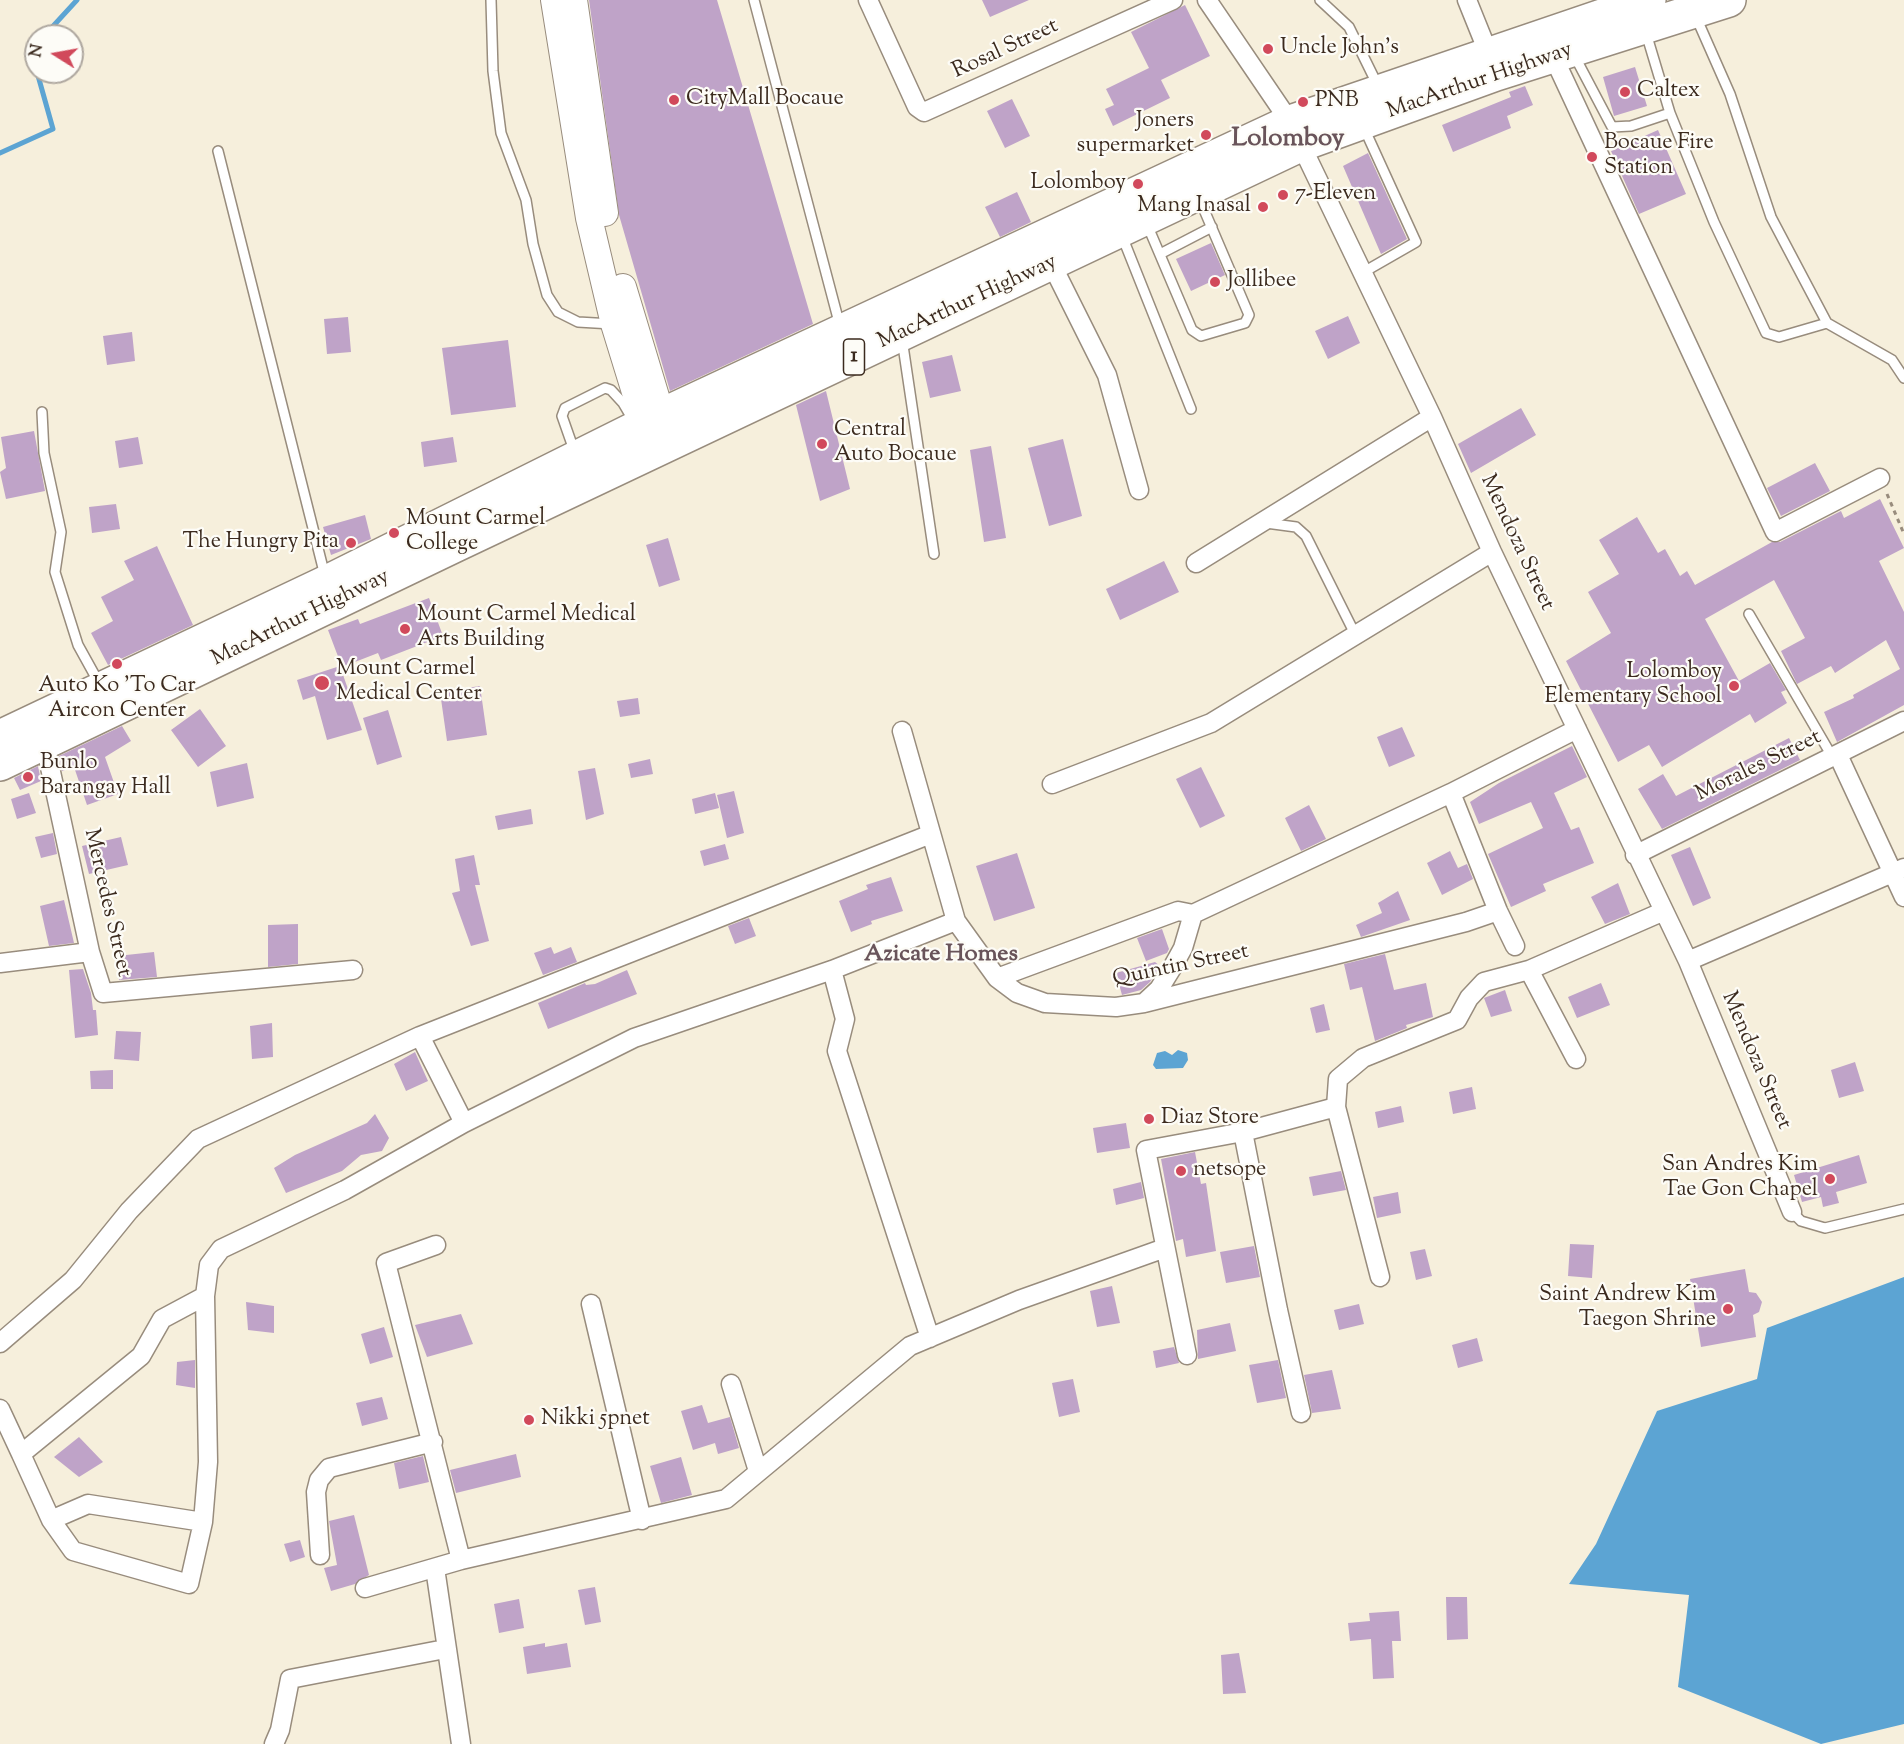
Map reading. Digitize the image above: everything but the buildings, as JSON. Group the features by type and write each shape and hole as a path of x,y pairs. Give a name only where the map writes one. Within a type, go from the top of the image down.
{"highway":[{"name":"MacArthur Highway","path":"0,737 41,731 653,433 841,332 1295,133 1380,90 1564,43 1602,18 1642,13 1694,12 1729,0"},
{"name":"MacArthur Highway","path":"0,765 41,731 102,688 327,582 576,458 653,433 902,334 1197,193 1295,133 1362,123 1492,63"}],"street":[{"path":"554,0 589,218 614,324 653,433"},
{"path":"574,0 606,215 631,319 653,433"},
{"name":"Rosal Street","path":"872,1 918,107 924,112 1173,0"},
{"name":"Mendoza Street","path":"1208,0 1295,133 1432,417 1492,552 1662,912 1688,961 1792,1212"},
{"path":"1467,0 1492,63"},
{"path":"1564,43 1775,532 1880,478"},
{"path":"1051,264 1107,375 1139,490"},
{"path":"1196,563 1265,523 1432,417"},
{"path":"1052,784 1211,723 1492,552"},
{"name":"Morales Street","path":"1635,855 1904,721"},
{"path":"997,978 1178,911 1193,914 1450,793 1577,729"},
{"name":"Mercedes Street","path":"41,731 90,952 103,993 353,970"},
{"name":"Quintin Street","path":"902,731 956,921 997,978 1017,993 1045,1003 1116,1007 1144,1004 1498,912"},
{"path":"1835,757 1899,870 1904,897"},
{"path":"1450,793 1498,912 1515,946"},
{"path":"0,1343 73,1280 129,1211 198,1139 420,1036 931,834"},
{"path":"1688,961 1899,870"},
{"path":"1380,1277 1336,1107 1338,1080 1363,1058 1457,1020 1469,998 1484,982 1529,970 1662,912"},
{"path":"1144,1004 1159,989 1183,948 1193,914"},
{"path":"0,1409 51,1520 73,1551 189,1584 203,1522 208,1462 205,1296 209,1265 221,1249 345,1190 464,1123 634,1038 832,970 956,921"},
{"path":"0,963 90,952"},
{"path":"832,970 845,1020 837,1051 930,1338"},
{"path":"1529,970 1576,1059"},
{"path":"420,1036 464,1123"},
{"path":"1187,1355 1146,1150 1243,1132 1336,1107"},
{"path":"1243,1132 1278,1310 1302,1413"},
{"path":"436,1245 386,1263 461,1560"},
{"path":"365,1588 461,1560 726,1499 910,1346 1019,1300 1165,1248"},
{"path":"21,1454 141,1356 162,1319 205,1296"},
{"path":"591,1304 642,1520"},
{"path":"731,1383 758,1471"},
{"path":"320,1555 316,1492 319,1480 329,1468 433,1442"},
{"path":"51,1520 88,1504 203,1522"},
{"path":"435,1568 445,1649 461,1744"},
{"path":"274,1744 280,1730 290,1679 445,1649"}],"lane":[{"path":"491,0 493,71 501,133 526,200 533,244 547,295 558,312 578,322 614,324"},
{"path":"754,0 841,332"},
{"path":"1320,0 1349,27 1380,90"},
{"path":"1694,12 1730,94 1771,217 1827,323 1892,360 1904,378"},
{"path":"1642,13 1670,113 1714,222 1766,333 1779,337 1827,323"},
{"path":"1564,43 1612,127 1631,126 1670,113"},
{"path":"1362,123 1416,242 1362,273"},
{"path":"218,151 327,582"},
{"path":"1133,225 1160,254 1192,330 1201,336 1245,323 1249,315 1197,193"},
{"path":"1133,225 1191,409"},
{"path":"1160,254 1212,227"},
{"path":"902,334 934,554"},
{"path":"576,458 562,416 565,408 605,388 611,390 653,433"},
{"path":"42,411 44,453 61,532 55,572 78,645 102,688"},
{"path":"1265,523 1296,526 1306,536 1355,634"},
{"path":"1749,614 1835,757"},
{"path":"1792,1212 1801,1221 1825,1228 1904,1209"}],"path":[{"path":"1880,478 1904,534"}],"water":[{"path":"1178,1050 1187,1053 1188,1060 1183,1068 1156,1069 1153,1065 1157,1053 1165,1051 1172,1055"},
{"path":"1904,1277 1904,1724 1821,1744 1678,1687 1689,1595 1569,1584 1596,1544 1657,1411 1757,1379 1767,1328"}],"waterway":[{"path":"55,24 77,0"},
{"path":"0,153 53,129 40,84"}],"place":[{"name":"Uncle John's","path":"1268,49"},
{"name":"Caltex","path":"1625,92"},
{"name":"CityMall Bocaue","path":"674,100"},
{"name":"PNB","path":"1303,102"},
{"name":"Joners supermarket","path":"1206,135"},
{"name":"Bocaue Fire Station","path":"1592,157"},
{"name":"Lolomboy","path":"1138,184"},
{"name":"7-Eleven","path":"1283,195"},
{"name":"Mang Inasal","path":"1263,207"},
{"name":"Jollibee","path":"1215,282"},
{"name":"Central Auto Bocaue","path":"822,444"},
{"name":"Mount Carmel College","path":"394,533"},
{"name":"The Hungry Pita","path":"351,543"},
{"name":"Mount Carmel Medical Arts Building","path":"405,629"},
{"name":"Auto Ko 'To Car Aircon Center","path":"117,664"},
{"name":"Mount Carmel Medical Center","path":"322,683"},
{"name":"Lolomboy Elementary School","path":"1734,686"},
{"name":"Bunlo Barangay Hall","path":"28,777"},
{"name":"Diaz Store","path":"1149,1119"},
{"name":"netsope","path":"1181,1171"},
{"name":"San Andres Kim Tae Gon Chapel","path":"1830,1179"},
{"name":"Saint Andrew Kim Taegon Shrine","path":"1728,1309"},
{"name":"Nikki 5pnet","path":"529,1420"}],"district":[{"name":"Lolomboy","path":"1288,141"},
{"name":"Azicate Homes","path":"941,956"}]}
